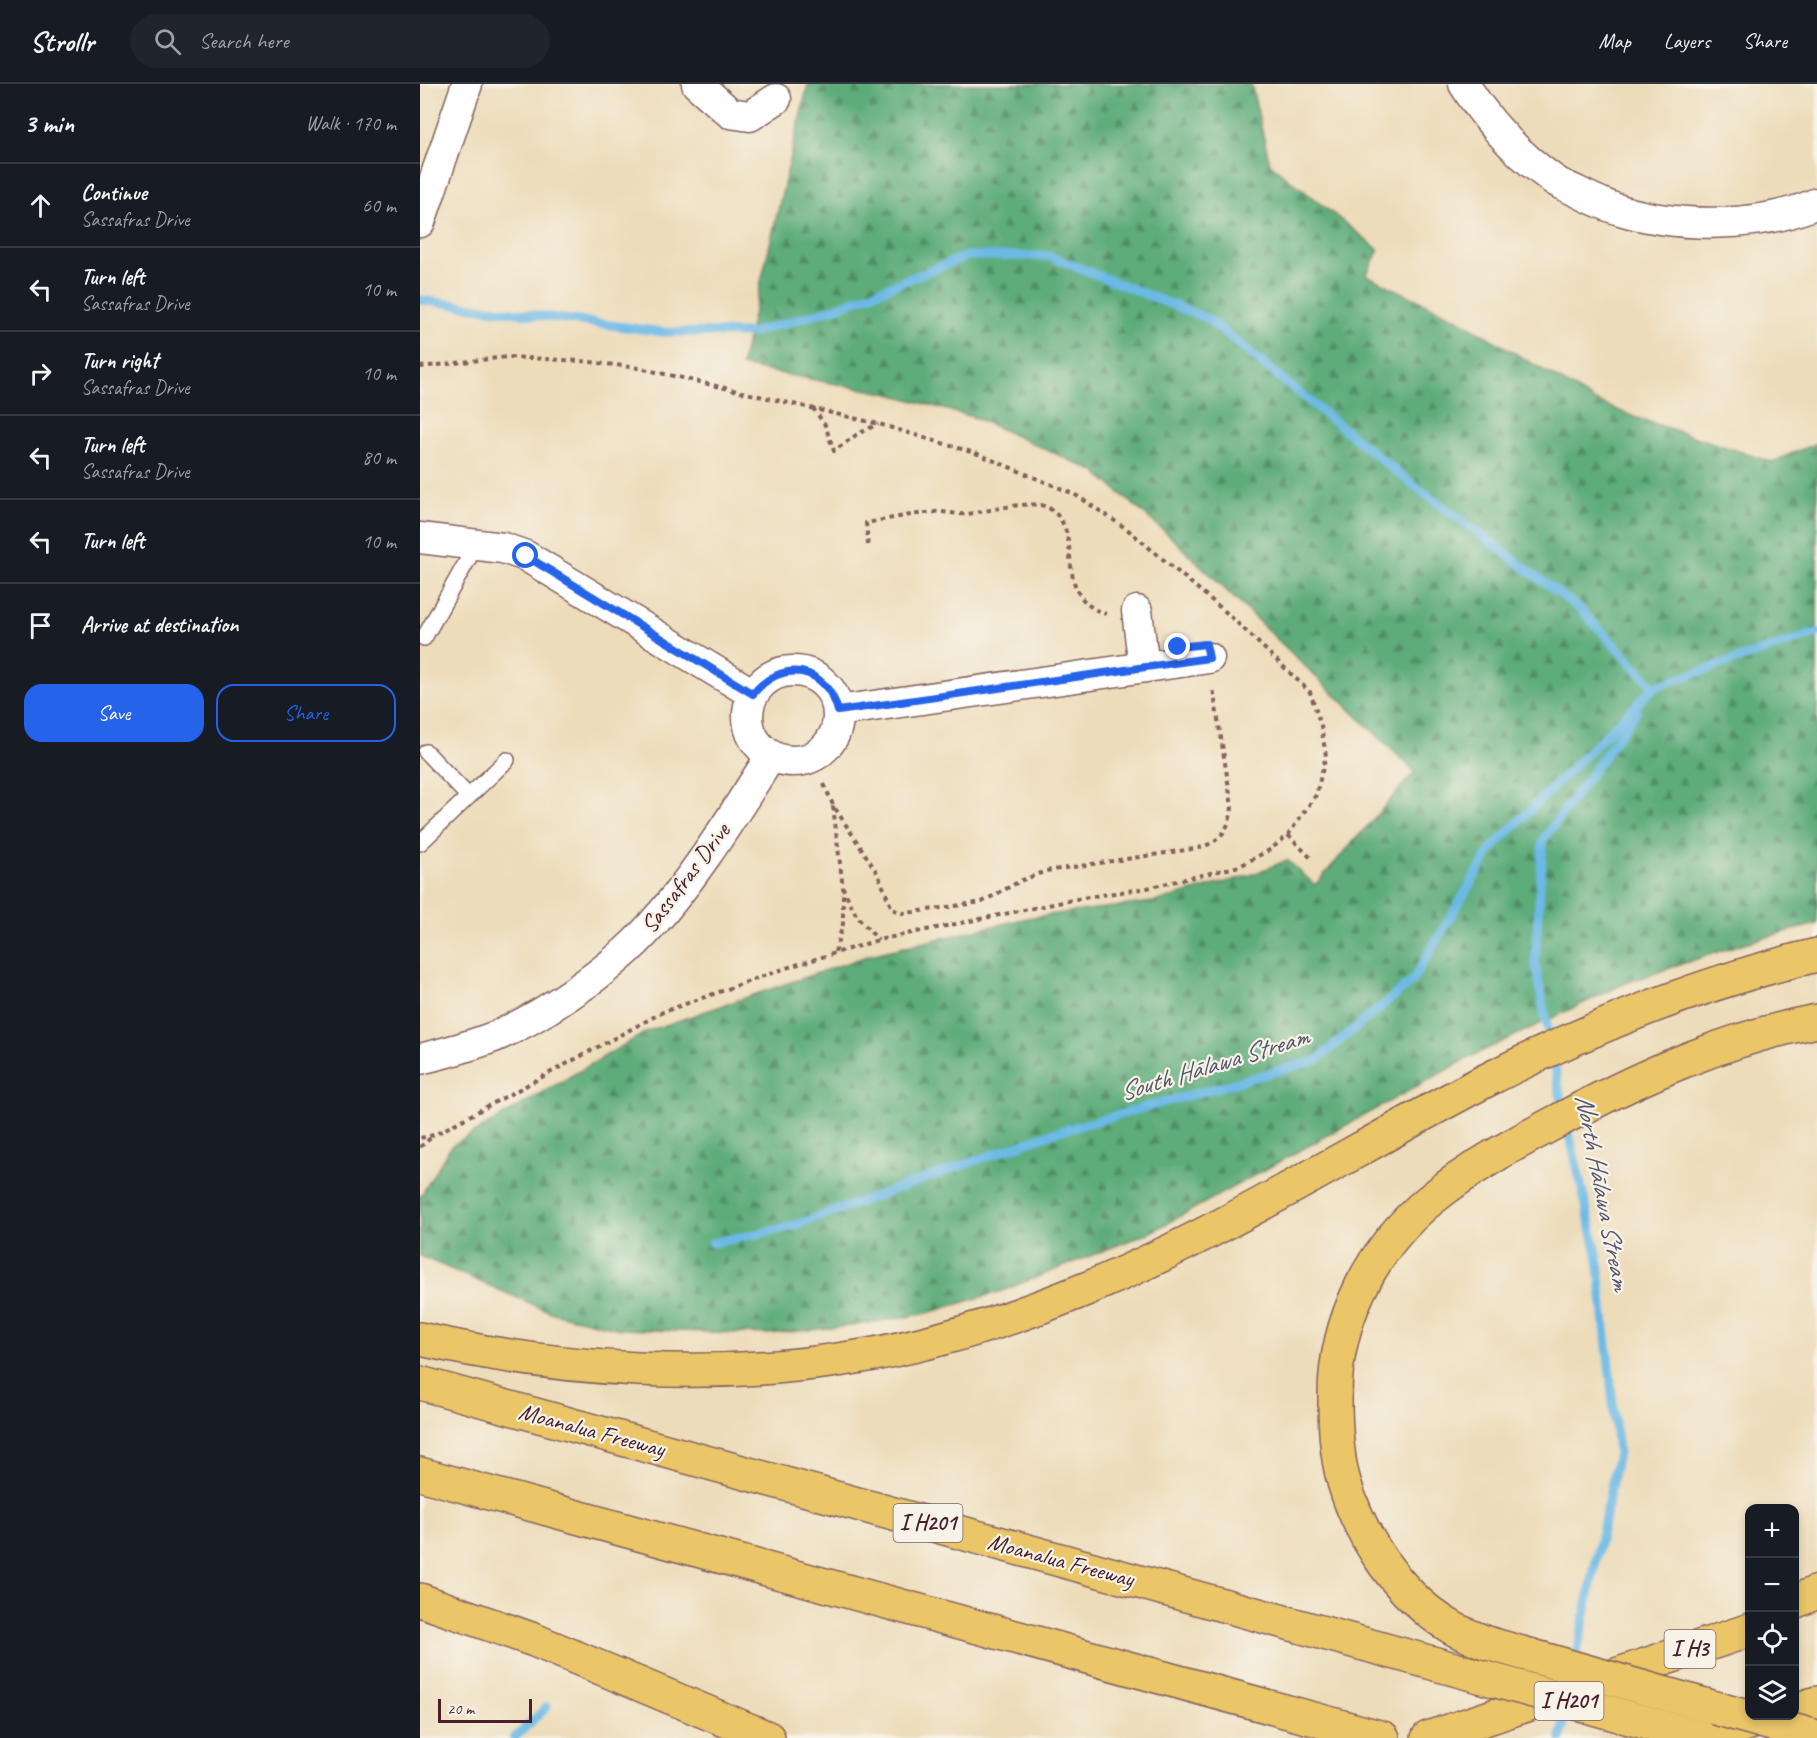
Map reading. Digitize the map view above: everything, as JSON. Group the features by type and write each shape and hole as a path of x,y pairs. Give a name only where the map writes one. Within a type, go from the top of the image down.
{"highway":[{"path":"420,1339 538,1360 630,1369 777,1366 856,1357 929,1342 1010,1318 1088,1288 1166,1253 1484,1082 1599,1026 1688,991 1756,969 1817,955"},
{"path":"1817,1021 1790,1026 1680,1061 1618,1089 1501,1151 1428,1202 1405,1224 1366,1274 1340,1341 1335,1381 1338,1463 1350,1502 1370,1542 1395,1577 1422,1607 1452,1628 1486,1643 1817,1737"},
{"name":"Moanalua Freeway","path":"420,1383 1700,1738"},
{"path":"420,1474 1383,1738"},
{"path":"1799,1600 1817,1592"},
{"path":"420,1600 534,1640 768,1738"},
{"path":"1799,1613 1817,1608"},
{"path":"1673,1655 1745,1624"},
{"name":"I H3","path":"1428,1738 1745,1631"},
{"path":"1799,1708 1817,1703"},
{"path":"1700,1738 1761,1720"}],"street":[{"path":"420,222 468,84"},
{"path":"697,84 730,113 750,116 776,99"},
{"path":"1464,84 1476,103 1522,155 1555,181 1619,210 1661,219 1706,223 1749,220 1801,210 1817,203"},
{"path":"420,538 503,548 526,556 753,694"},
{"path":"1137,611 1144,667"},
{"path":"838,711 1209,658"},
{"path":"787,671 815,676 826,685 834,697 838,711 838,725 833,738 818,753 798,761 784,761 771,756 759,747 748,722 748,708 753,694 773,675 787,671"},
{"name":"Sassafras Drive","path":"420,1059 450,1052 495,1036 541,1013 610,964 648,930 671,903 706,856 771,756"}],"lane":[{"path":"424,638 476,544"},
{"path":"426,752 468,796"},
{"path":"420,843 507,760"}],"path":[{"path":"813,408 825,425 834,451 856,435 879,424"},
{"path":"868,544 866,523 937,512 965,514 1036,504 1048,508 1065,527 1076,590 1087,604 1092,609 1109,615 1137,611"},
{"path":"824,784 833,805 878,874 892,909 902,913 982,902 1020,881 1047,871 1205,846 1224,833 1230,823 1232,807 1209,658"},
{"path":"833,805 843,888 843,924 835,952"},
{"path":"1288,835 1312,859"},
{"path":"843,888 856,915 878,940"},
{"path":"420,1147 434,1135"}],"green space":[{"path":"808,84 1251,84 1270,164 1379,250 1366,275 1461,321 1595,401 1637,418 1772,462 1817,443 1817,924 1744,943 1626,983 1474,1055 1153,1231 1002,1291 924,1314 850,1326 769,1334 620,1329 553,1313 420,1256 420,1197 451,1146 648,1031 870,955 1032,917 1154,902 1251,875 1287,860 1315,885 1415,772 1171,537 1094,471 976,418 890,394 741,366"}],"waterway":[{"path":"420,300 663,332 752,333 836,308 967,256 1049,256 1208,319 1403,477 1580,609 1654,687"},
{"name":"South Hālawa Stream","path":"712,1243 790,1227 1053,1133 1317,1060 1412,981 1492,848 1654,687 1817,633"},
{"name":"North Hālawa Stream","path":"1575,1663 1618,1453 1598,1258 1560,1094 1535,963 1543,840 1637,711"},
{"name":"North Hālawa Stream","path":"1561,1738 1567,1706"},
{"name":"South Hālawa Stream","path":"514,1738 547,1707"}],"route":[{"path":"526,556 753,694 773,675 787,671 801,672 815,676 826,685 834,697 838,711 1209,658 1206,644 1178,647"}]}
